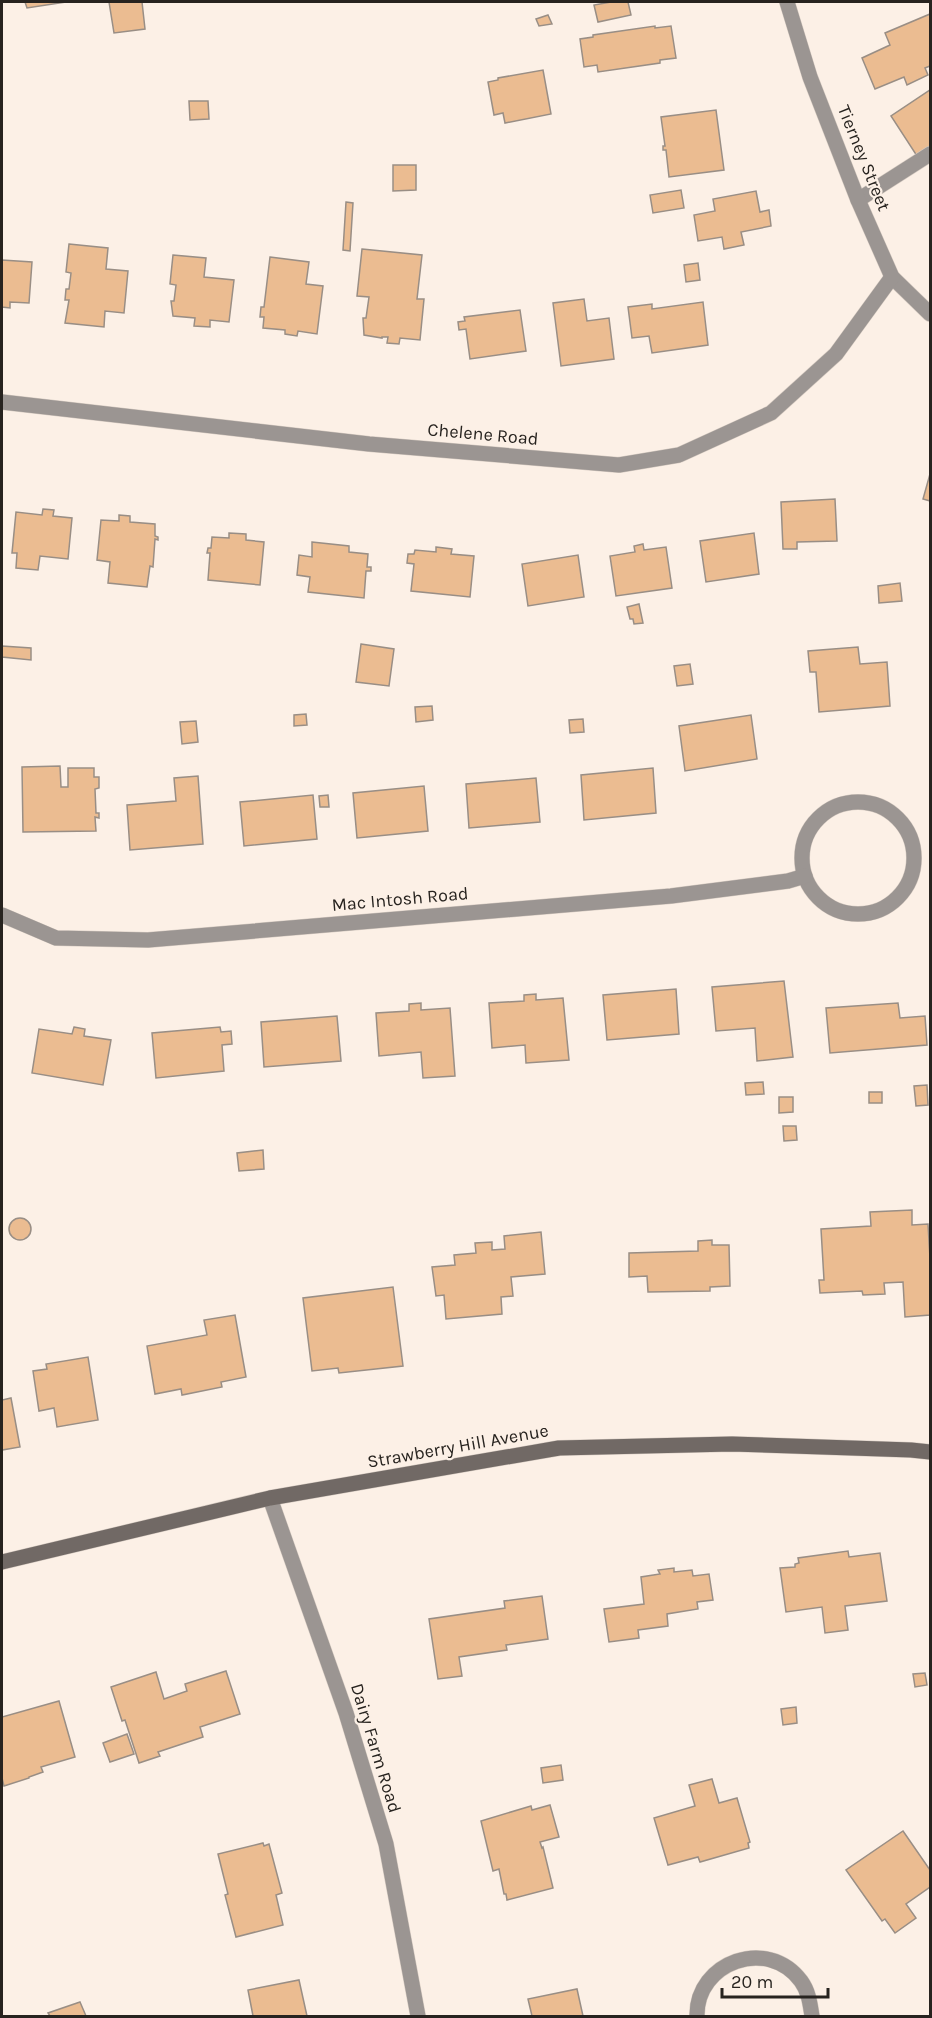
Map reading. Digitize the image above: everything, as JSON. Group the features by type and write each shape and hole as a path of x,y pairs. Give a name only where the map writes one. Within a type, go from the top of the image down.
{"main road":[{"name":"Strawberry Hill Avenue","path":"2,1562 270,1498 559,1448 732,1444 930,1452"}],"street":[{"name":"Tierney Street","path":"787,2 810,77 858,200 892,277 930,314"},
{"path":"858,200 930,154"},
{"name":"Chelene Road","path":"2,402 369,444 619,465 679,455 771,413 836,354 892,277"},
{"path":"863,802 884,808 901,821 912,841 915,863 909,884 895,902 876,912 854,915 833,909 816,895 805,876 802,854 808,833 822,815 841,804 863,802"},
{"name":"Mac Intosh Road","path":"2,915 56,938 148,940 672,896 788,881 805,876"},
{"name":"Dairy Farm Road","path":"270,1498 346,1713 386,1844 418,2016"},
{"path":"697,2016 697,2006 703,1988 715,1972 731,1962 750,1958 770,1960 787,1968 801,1981 810,1998 812,2016"}],"building":[{"path":"25,2 66,2 27,8"},
{"path":"109,2 142,2 145,29 114,33"},
{"path":"628,2 631,15 598,22 594,5"},
{"path":"930,14 930,66 925,68 928,75 907,85 904,77 875,89 862,58 890,45 885,33"},
{"path":"548,15 552,24 539,26 536,19"},
{"path":"655,26 655,28 671,26 676,58 660,60 660,63 598,72 597,65 584,67 580,39"},
{"path":"543,70 551,114 505,123 503,113 494,115 488,82"},
{"path":"930,90 930,147 917,156 891,116"},
{"path":"189,101 208,101 209,119 190,120"},
{"path":"716,110 724,170 669,177 666,150 663,150 665,146 661,117"},
{"path":"393,165 416,165 416,190 393,191"},
{"path":"681,190 684,208 653,213 650,195"},
{"path":"756,191 760,212 769,210 771,226 741,232 744,245 724,249 722,237 698,241 694,215 715,211 713,199"},
{"path":"346,202 353,203 350,251 343,250"},
{"path":"69,244 108,248 106,269 128,271 124,313 105,311 104,327 65,323 69,300 65,300 66,289 69,289 71,273 66,272"},
{"path":"362,249 422,255 417,299 424,299 420,340 400,338 399,344 387,343 388,337 364,335 363,318 366,318 369,297 357,296"},
{"path":"173,255 206,258 204,277 234,280 229,322 210,320 210,327 194,326 195,318 173,316 171,301 174,301 176,285 170,284"},
{"path":"270,257 309,262 306,284 323,286 317,334 298,331 297,336 285,334 285,330 263,328 264,317 260,317 261,307 264,307"},
{"path":"2,260 32,262 29,303 10,302 10,308 2,307"},
{"path":"698,263 700,280 686,282 684,265"},
{"path":"584,299 587,321 609,318 614,359 561,366 553,303"},
{"path":"703,302 708,345 652,353 649,336 632,338 628,307 652,304 652,309"},
{"path":"520,310 526,351 470,359 466,329 459,330 458,322 465,321 464,317"},
{"path":"930,474 930,501 923,499"},
{"path":"835,499 837,541 797,542 797,549 783,549 781,502"},
{"path":"43,509 54,510 53,516 72,518 68,559 40,556 38,570 16,568 17,553 12,553 16,512 42,515"},
{"path":"119,515 130,516 130,522 155,524 155,536 158,540 155,539 153,567 150,566 147,587 108,583 110,562 97,560 101,520 119,521"},
{"path":"229,533 246,534 246,540 264,542 260,585 208,580 210,553 207,553 208,548 211,548 212,537 229,538"},
{"path":"754,533 759,574 706,582 700,541"},
{"path":"312,542 349,546 349,552 368,554 367,567 371,567 371,571 366,571 364,598 308,592 310,577 297,575 299,555 312,557"},
{"path":"643,544 644,550 666,547 672,588 616,596 610,556 635,552 634,546"},
{"path":"436,547 452,549 451,554 474,556 470,597 411,591 414,564 407,563 408,554 414,554 415,550 436,552"},
{"path":"578,555 584,597 528,606 522,564"},
{"path":"900,583 902,601 879,603 878,586"},
{"path":"639,604 643,623 634,624 627,607"},
{"path":"361,644 394,649 389,686 356,682"},
{"path":"2,646 31,648 31,660 2,657"},
{"path":"858,647 860,664 887,662 890,706 819,712 816,672 810,672 808,651"},
{"path":"690,664 693,684 677,686 674,666"},
{"path":"432,706 433,720 416,722 415,707"},
{"path":"306,714 307,725 294,726 294,715"},
{"path":"751,715 757,759 685,771 679,726"},
{"path":"583,719 584,732 570,733 569,720"},
{"path":"196,721 198,742 182,744 180,722"},
{"path":"60,766 61,787 68,787 68,768 94,768 94,777 99,777 99,788 95,789 96,813 99,813 99,818 95,817 96,831 23,832 22,767"},
{"path":"653,768 656,813 584,820 581,775"},
{"path":"198,776 203,844 130,850 127,805 176,801 174,778"},
{"path":"536,778 540,822 469,828 466,784"},
{"path":"424,786 428,831 357,838 353,793"},
{"path":"313,795 317,839 244,846 240,802"},
{"path":"328,795 329,807 320,807 319,796"},
{"path":"784,981 793,1057 757,1061 755,1028 716,1031 712,987"},
{"path":"676,989 679,1034 607,1040 603,995"},
{"path":"536,994 536,1000 563,998 569,1060 526,1063 525,1045 492,1048 489,1003 524,1001 524,995"},
{"path":"421,1003 421,1010 450,1008 455,1076 423,1078 421,1052 379,1056 376,1013 409,1011 409,1004"},
{"path":"898,1003 900,1018 925,1016 927,1045 830,1053 826,1008"},
{"path":"337,1016 341,1061 264,1067 261,1022"},
{"path":"74,1027 85,1029 84,1036 111,1040 103,1085 32,1073 39,1029 72,1034"},
{"path":"220,1027 221,1032 231,1031 232,1044 222,1045 224,1071 156,1078 152,1033"},
{"path":"763,1082 764,1094 746,1095 745,1083"},
{"path":"927,1085 928,1105 916,1106 914,1086"},
{"path":"869,1092 882,1092 882,1103 869,1103"},
{"path":"779,1097 793,1097 793,1112 779,1113"},
{"path":"783,1126 796,1126 797,1140 784,1141"},
{"path":"263,1150 264,1169 239,1171 237,1153"},
{"path":"912,1210 912,1225 928,1224 930,1315 905,1317 903,1282 884,1283 885,1294 863,1295 862,1291 820,1293 819,1280 824,1280 821,1229 871,1226 870,1212"},
{"path":"20,1218 28,1221 31,1229 28,1237 20,1240 12,1237 9,1229 12,1221"},
{"path":"541,1232 545,1274 511,1277 513,1296 501,1297 502,1314 446,1319 444,1295 436,1296 432,1267 455,1265 454,1255 476,1253 475,1243 492,1242 492,1250 505,1249 504,1236"},
{"path":"712,1240 712,1245 729,1245 730,1286 710,1287 710,1291 648,1292 647,1276 629,1277 629,1253 698,1251 698,1241"},
{"path":"393,1287 403,1366 339,1373 338,1368 312,1371 303,1298"},
{"path":"235,1315 246,1377 221,1382 222,1387 182,1395 181,1389 155,1394 147,1346 207,1335 204,1320"},
{"path":"88,1357 98,1420 57,1427 54,1408 39,1411 33,1371 47,1369 46,1364"},
{"path":"11,1398 20,1447 2,1450 2,1400"},
{"path":"848,1551 849,1557 880,1553 887,1601 845,1606 848,1630 825,1633 822,1607 786,1612 780,1568 795,1567 795,1564 799,1563 798,1558"},
{"path":"674,1568 674,1572 692,1570 693,1576 709,1574 713,1600 697,1602 698,1609 667,1614 668,1626 638,1630 639,1638 609,1642 604,1609 644,1604 641,1577 660,1574 658,1570"},
{"path":"542,1596 548,1639 506,1645 507,1650 459,1657 462,1676 438,1679 429,1619 505,1608 504,1601"},
{"path":"226,1671 240,1714 200,1727 203,1737 158,1752 160,1756 139,1763 111,1687 156,1672 164,1699 187,1691 185,1684"},
{"path":"925,1673 927,1685 915,1687 913,1674"},
{"path":"59,1701 75,1757 41,1767 43,1772 4,1786 2,1717"},
{"path":"796,1707 797,1723 783,1725 781,1709"},
{"path":"127,1734 134,1754 110,1762 103,1743"},
{"path":"561,1765 563,1780 543,1783 541,1768"},
{"path":"712,1779 719,1803 737,1798 750,1842 748,1843 749,1848 700,1862 698,1857 668,1865 654,1818 695,1806 689,1785"},
{"path":"550,1805 559,1837 540,1842 553,1888 507,1900 499,1869 493,1871 481,1821 531,1806 532,1810"},
{"path":"903,1831 930,1870 930,1887 906,1904 916,1918 895,1933 885,1919 882,1921 846,1870"},
{"path":"263,1843 264,1846 269,1844 282,1893 276,1895 283,1925 236,1937 225,1895 228,1894 218,1854"},
{"path":"299,1980 307,2016 253,2016 248,1990"},
{"path":"577,1989 583,2016 532,2016 528,1999"},
{"path":"80,2002 86,2016 50,2016 48,2013"}]}
